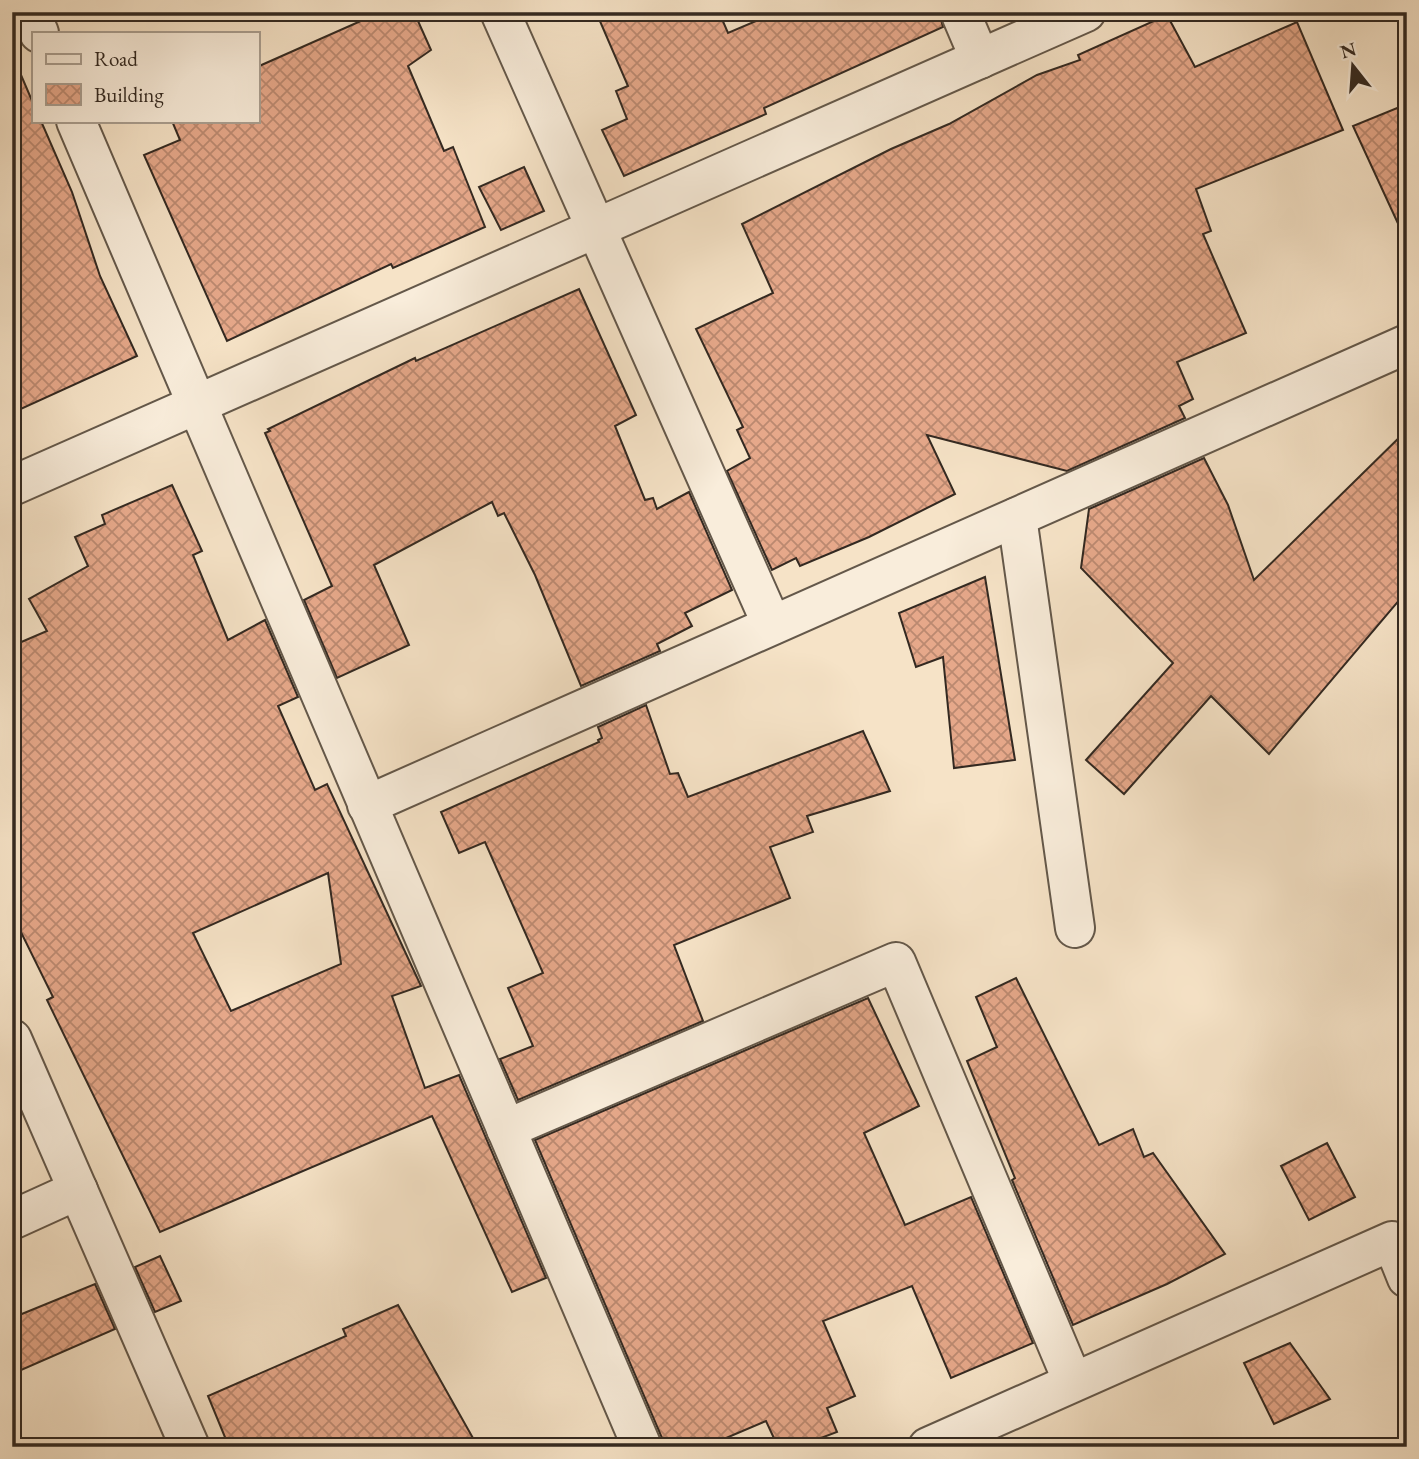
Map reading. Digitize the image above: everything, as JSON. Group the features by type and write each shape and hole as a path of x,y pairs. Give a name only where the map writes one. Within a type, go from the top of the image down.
{"street":[{"path":"30,12 39,32"},
{"path":"500,12 772,625"},
{"path":"960,12 980,59"},
{"path":"12,486 1086,12"},
{"path":"76,122 642,1447"},
{"path":"367,805 1017,517 1401,354"},
{"path":"1017,517 1075,928"},
{"path":"506,1129 897,962 1073,1382"},
{"path":"12,1039 190,1447"},
{"path":"12,1220 78,1190"},
{"path":"928,1447 1392,1241 1407,1279"}],"building":[{"path":"381,12 414,12 431,50 408,66 444,151 453,147 485,227 393,268 391,264 227,341 144,155 180,140 172,122 259,122 259,66"},
{"path":"596,12 719,12 728,33 777,12 939,12 943,27 764,108 766,114 624,176 602,130 627,119 616,91 628,86"},
{"path":"1167,15 1195,67 1297,22 1343,130 1196,189 1211,231 1203,234 1246,333 1177,362 1193,399 1179,406 1185,418 1067,471 927,435 955,494 869,537 800,566 796,558 772,570 727,471 750,458 737,430 743,427 696,329 773,293 742,224 891,149 949,124 1037,75 1080,60 1078,55"},
{"path":"12,54 32,101 32,122 41,122 72,192 100,276 137,356 12,413"},
{"path":"1407,104 1407,243 1353,126"},
{"path":"524,167 544,211 501,230 479,187"},
{"path":"579,289 636,415 615,426 645,500 653,498 657,509 689,492 732,590 685,613 692,626 657,644 660,651 581,686 535,575 504,513 498,516 492,502 374,565 409,645 337,678 304,600 332,586 265,433 270,431 268,429 415,358 416,361"},
{"path":"1407,430 1407,591 1269,754 1211,696 1124,794 1086,760 1173,663 1081,568 1089,509 1204,458 1228,505 1254,580"},
{"path":"172,485 202,551 193,555 228,640 265,620 298,697 278,706 315,790 327,784 421,986 392,996 425,1088 459,1075 546,1278 512,1292 432,1116 160,1232 47,1000 53,997 12,914 12,646 47,631 29,599 88,566 75,537 105,524 102,515","holes":["328,873 341,964 231,1011 193,933"]},
{"path":"985,577 1015,760 954,768 943,657 916,667 899,613"},
{"path":"646,705 670,774 678,773 688,797 863,731 890,791 807,816 813,832 770,847 790,898 674,945 703,1021 518,1100 500,1059 533,1046 508,988 543,973 485,842 459,853 441,812 599,742 602,738 598,727"},
{"path":"1016,978 1099,1145 1133,1129 1144,1157 1153,1153 1225,1254 1167,1284 1073,1325 1012,1180 1015,1178 967,1061 997,1047 976,997"},
{"path":"868,998 919,1106 864,1133 905,1225 971,1197 1033,1343 951,1378 912,1286 823,1321 855,1396 827,1408 837,1432 797,1447 778,1447 766,1421 705,1447 663,1447 662,1438 535,1140"},
{"path":"1327,1143 1355,1197 1309,1220 1281,1166"},
{"path":"160,1256 181,1301 155,1312 135,1267"},
{"path":"95,1284 115,1329 12,1374 12,1318"},
{"path":"398,1305 478,1447 229,1447 208,1396 346,1336 343,1329"},
{"path":"1290,1343 1330,1399 1274,1424 1244,1363"}]}
